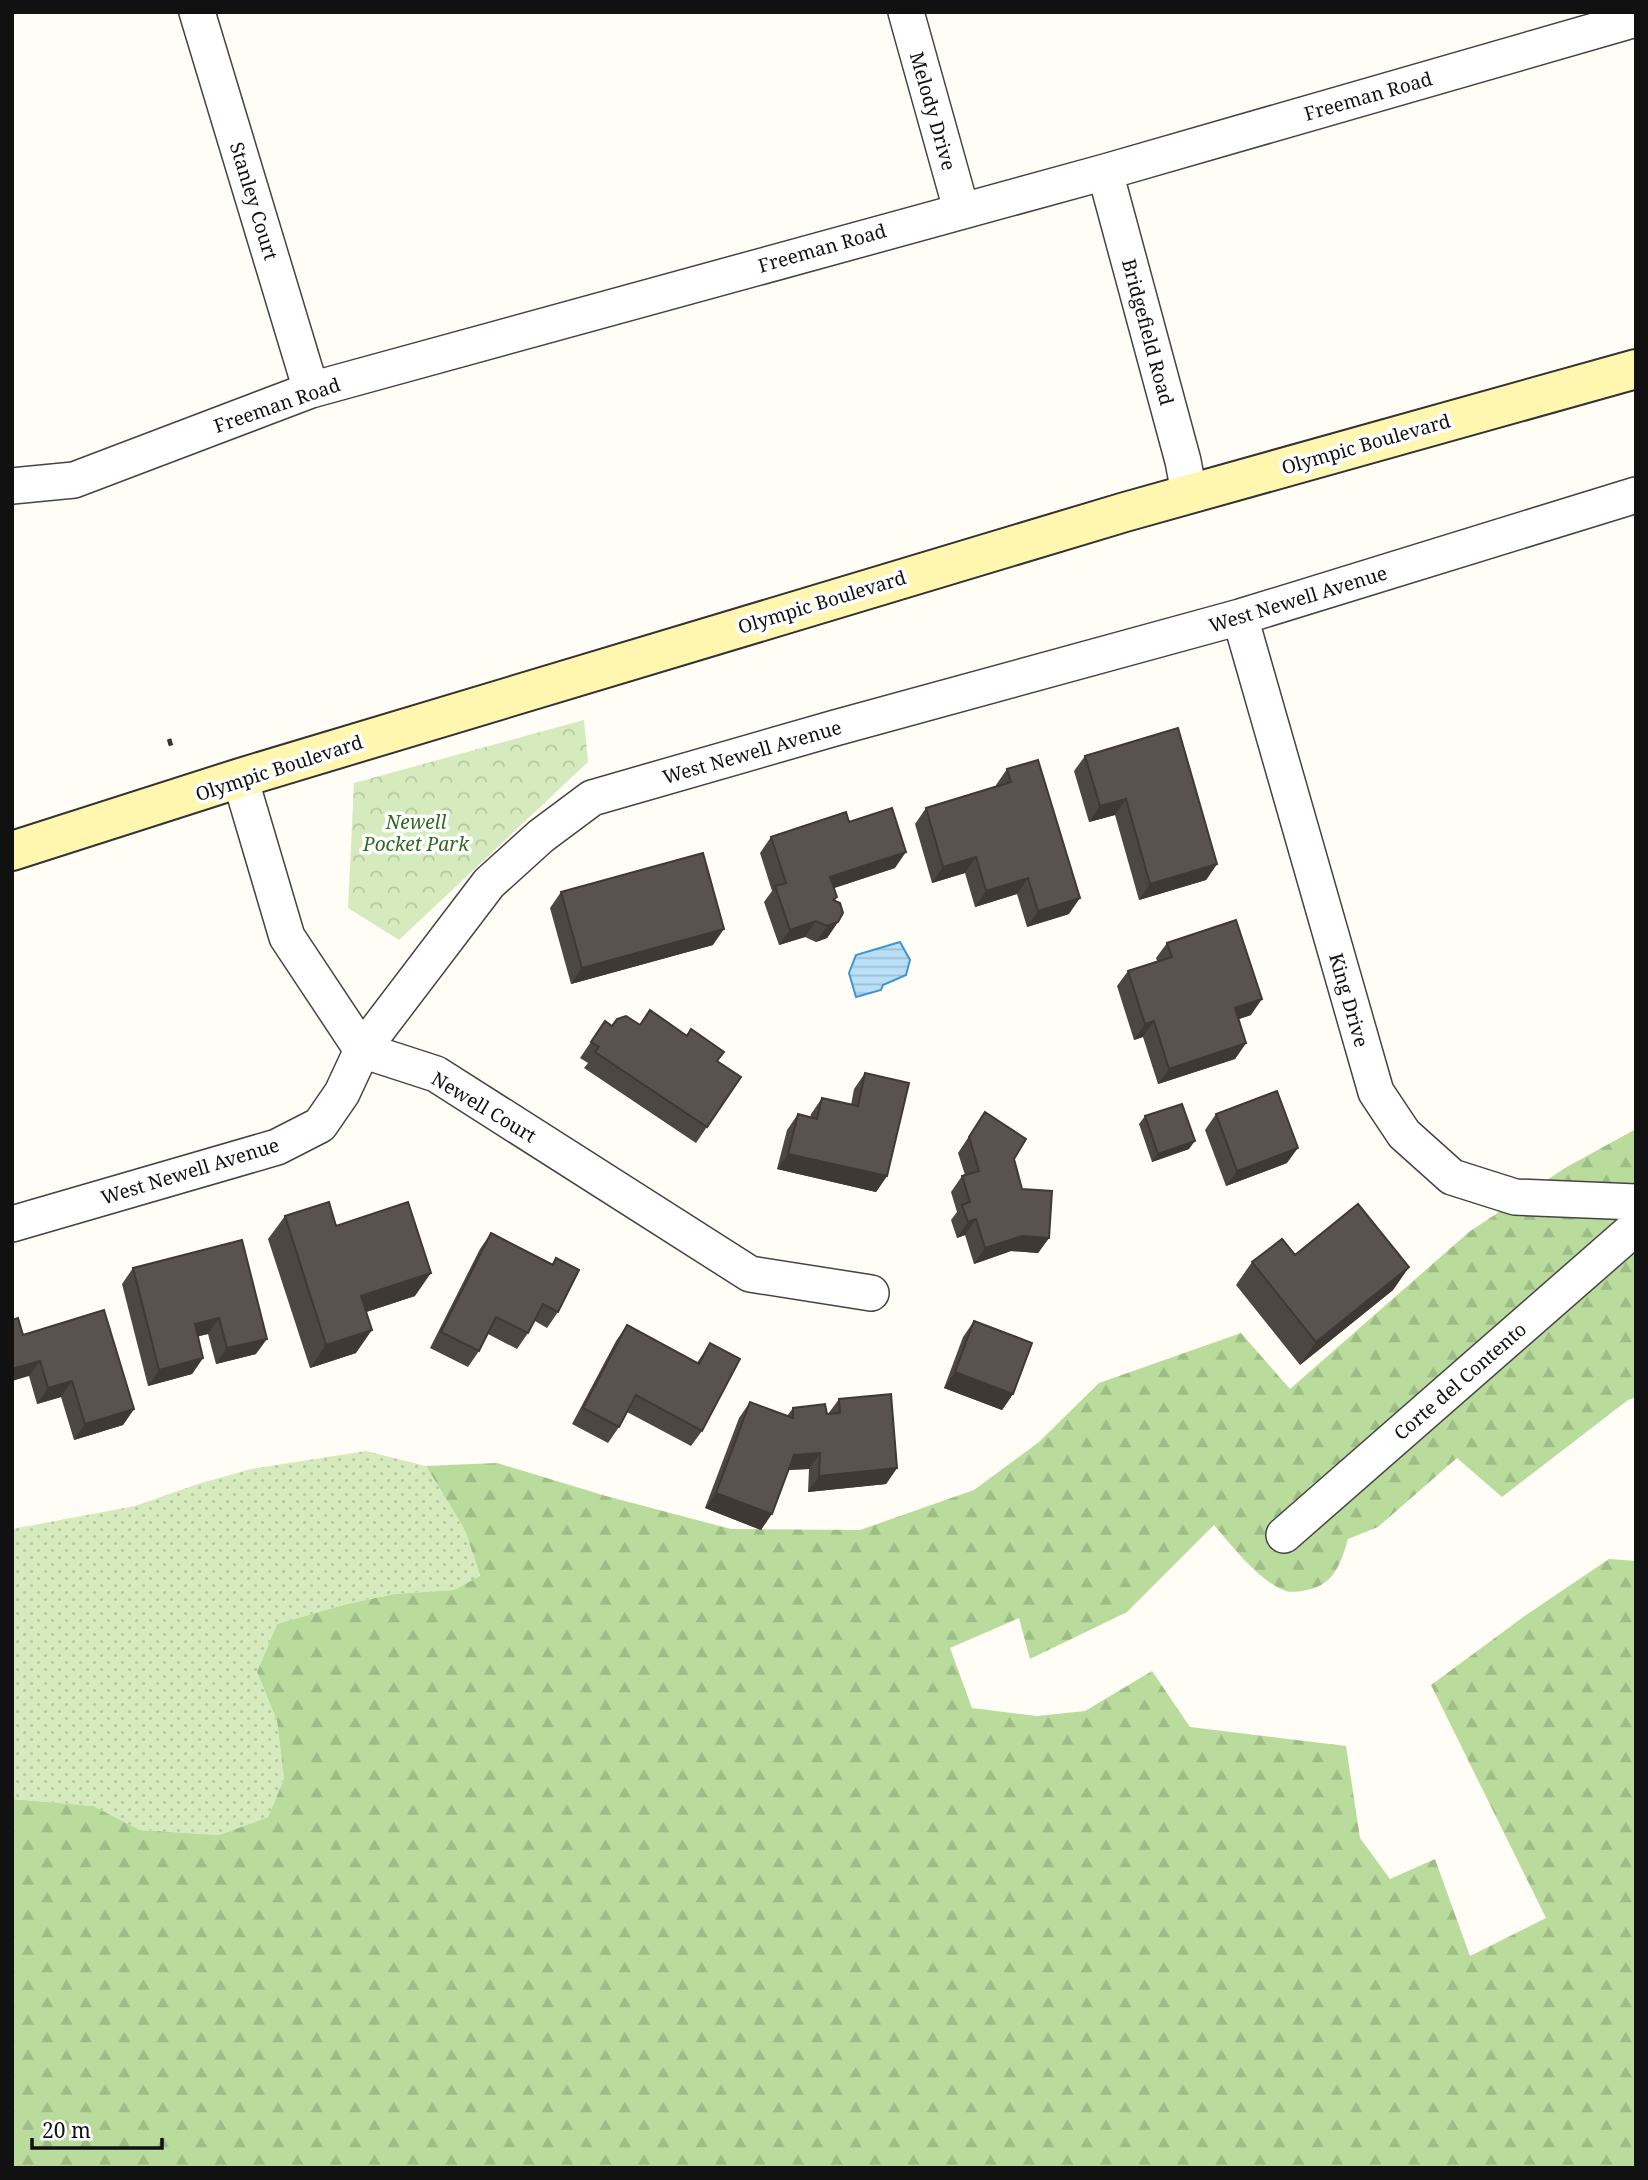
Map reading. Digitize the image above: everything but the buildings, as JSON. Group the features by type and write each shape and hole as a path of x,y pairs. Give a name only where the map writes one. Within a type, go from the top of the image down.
{"main road":[{"name":"Olympic Boulevard","path":"12,852 240,778 1189,493 1636,369"}],"street":[{"name":"Stanley Court","path":"197,12 311,390"},
{"name":"Melody Drive","path":"906,12 961,209"},
{"name":"Freeman Road","path":"12,486 74,480 311,390 961,209 1105,172 1636,19"},
{"name":"Bridgefield Road","path":"1105,172 1184,461 1189,493"},
{"name":"West Newell Avenue","path":"12,1224 277,1147 320,1125 342,1093 362,1050 489,883 541,836 592,798 1240,617 1636,495"},
{"name":"King Drive","path":"1240,617 1376,1092 1404,1134 1452,1177 1515,1197 1636,1202"},
{"path":"240,778 287,937 362,1050"},
{"name":"Newell Court","path":"362,1050 436,1074 750,1274 871,1293"},
{"name":"Corte del Contento","path":"1284,1535 1636,1227"}],"path":[{"path":"169,739 172,748"}],"green space":[{"name":"Newell Pocket Park","path":"584,720 588,762 399,940 348,908 354,783"},
{"path":"1636,1129 1636,1397 1628,1400 1502,1497 1457,1458 1378,1527 1348,1539 1335,1572 1316,1587 1291,1592 1276,1587 1247,1562 1214,1525 1127,1612 1030,1659 1019,1618 950,1648 972,1708 1037,1716 1085,1711 1152,1671 1190,1727 1346,1746 1360,1838 1390,1879 1435,1859 1470,1956 1546,1918 1431,1685 1526,1615 1609,1559 1636,1561 1636,2168 12,2168 12,1799 93,1806 140,1830 219,1835 268,1817 284,1779 277,1721 257,1672 277,1624 394,1594 454,1590 480,1576 465,1530 426,1466 497,1463 606,1496 731,1529 860,1530 974,1490 1039,1442 1099,1383 1241,1333 1290,1389 1469,1232 1565,1168"},
{"path":"366,1451 426,1466 465,1530 480,1577 454,1590 394,1594 277,1624 257,1672 277,1721 284,1779 268,1817 219,1835 140,1830 93,1806 12,1799 12,1529 135,1506 251,1469"}],"water":[{"path":"900,942 910,960 906,975 883,985 881,990 856,997 849,973 856,955"}]}
